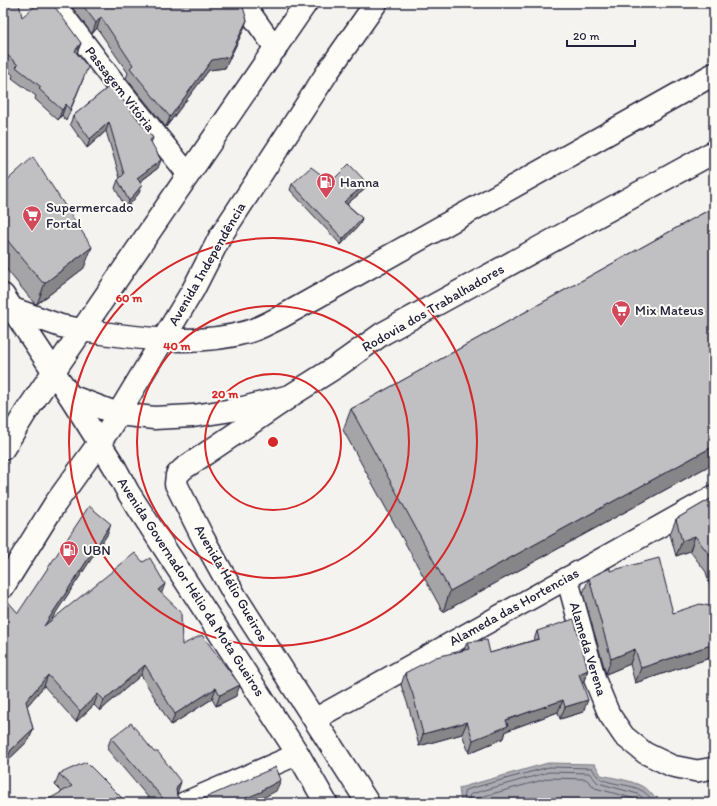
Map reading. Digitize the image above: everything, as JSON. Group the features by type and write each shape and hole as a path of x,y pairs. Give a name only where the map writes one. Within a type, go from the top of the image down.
{"main road":[{"path":"3,449 26,412 188,174 276,49 306,3"},
{"name":"Avenida Independência","path":"3,587 55,504 100,443 118,414 193,290 220,237 325,76 376,3"},
{"path":"8,302 61,326 123,336 163,340 214,338 249,332 281,317 714,74"},
{"name":"Rodovia dos Trabalhadores","path":"70,396 118,414 154,418 193,416 245,407 290,396 336,367 382,334 714,152"},
{"path":"8,302 54,372"},
{"name":"Avenida Governador Hélio da Mota Gueiros","path":"54,372 100,443 128,492 298,754 326,803"},
{"name":"Avenida Hélio Gueiros","path":"290,396 183,469 177,475 176,484 203,538 235,596 368,803"}],"street":[{"name":"Passagem Vitória","path":"54,3 117,86 188,174"},
{"path":"243,3 276,49"},
{"name":"Alameda das Hortencias","path":"315,719 714,496"},
{"name":"Alameda Verena","path":"567,578 595,680 609,714 624,736 645,753 672,766 697,771 714,768"},
{"path":"184,803 298,754"}],"water":[{"path":"548,763 595,764 601,775 625,780 648,790 657,803 461,803 459,788"}],"building":[{"path":"3,3 19,3 22,17 39,3 52,3 81,43 75,51 88,67 70,110 66,104 62,110 39,89 41,87 16,67 18,65 3,51"},
{"path":"81,3 240,3 243,7 247,20 229,57 212,60 170,117 130,68 133,65 101,17 96,23"},
{"path":"111,85 153,138 150,140 161,160 137,178 142,185 129,201 118,180 124,174 109,122 90,139 73,116"},
{"name":"Supermercado Fortal","path":"33,157 92,247 45,283 42,282 3,235 3,184"},
{"name":"Hanna","path":"349,164 367,183 344,202 362,218 343,239 292,184 311,167 331,182"},
{"name":"Mix Mateus","path":"714,207 714,446 450,591 351,409"},
{"path":"714,497 714,566 711,557 695,536 682,541 676,519"},
{"path":"89,506 111,524 44,626 135,553 143,562 150,558 165,584 158,590 181,612 182,645 202,635 240,685 220,695 216,688 175,714 145,665 104,700 98,694 80,711 48,675 26,701 33,729 11,750 3,764 3,598 4,597 18,613"},
{"path":"659,558 673,613 700,604 714,607 714,644 641,668 635,649 611,659 589,578 610,568 610,571"},
{"path":"574,619 588,670 579,674 588,700 565,707 563,700 506,720 508,726 473,740 467,722 423,734 413,695 405,673 436,657 469,649 467,642 487,640 490,653 539,639 537,631"},
{"path":"131,723 154,752 158,752 181,782 176,790 177,796 184,803 167,803 111,738"},
{"path":"86,762 127,803 42,803 72,786 59,774"},
{"path":"276,767 281,780 262,790 263,791 235,803 193,803"}],"place":[{"name":"Hanna","path":"326,199"},
{"name":"Supermercado Fortal","path":"32,232"},
{"name":"Mix Mateus","path":"621,327"},
{"name":"UBN","path":"69,567"}]}
